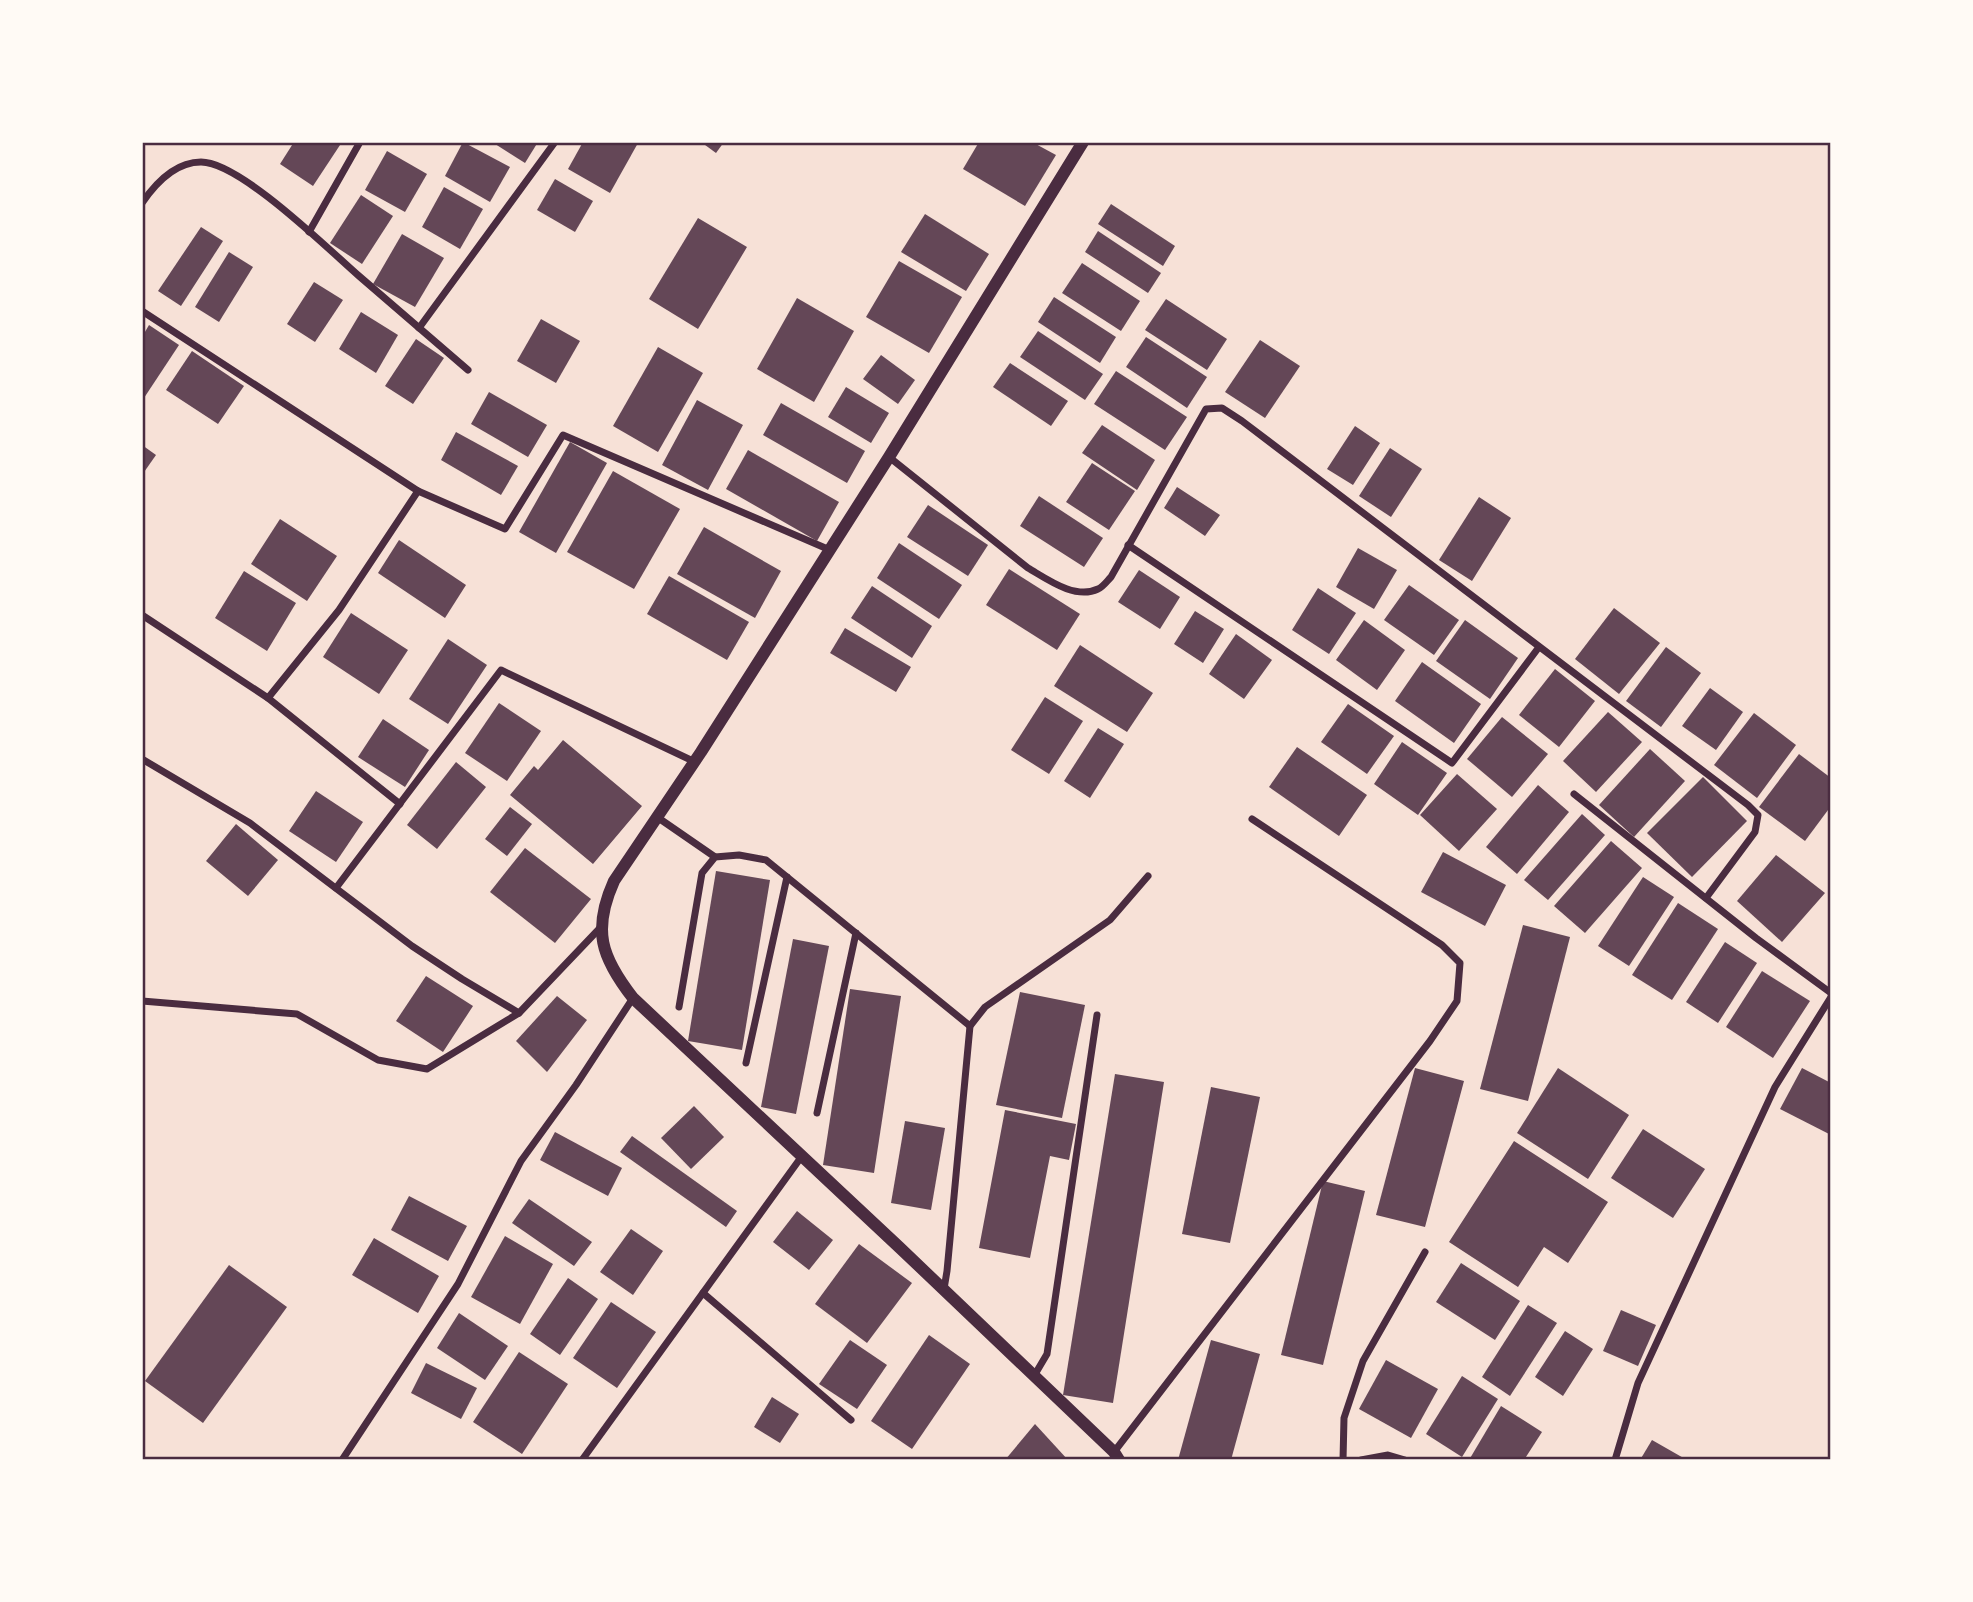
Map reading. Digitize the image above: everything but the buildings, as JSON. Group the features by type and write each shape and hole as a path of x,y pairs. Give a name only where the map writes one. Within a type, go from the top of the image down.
{"street":[{"path":"309,232 360,142"},
{"path":"419,328 555,142"},
{"path":"1079,143 889,457 695,762 614,881 606,898 600,928 608,961 633,998 944,1290 1116,1456 1430,1041 1457,1001 1460,962 1442,945 1252,819"},
{"path":"142,203 156,183 180,166 201,162 234,174 271,200 468,370"},
{"path":"142,311 418,491 505,529 563,435 830,550"},
{"path":"889,457 1028,568 1053,583 1080,592 1098,589 1111,577 1206,409 1222,408 1758,815 1755,832 1706,898"},
{"path":"268,698 338,610 418,491"},
{"path":"1128,545 1452,763 1539,647"},
{"path":"142,615 268,698 400,804"},
{"path":"335,888 500,670 695,762"},
{"path":"142,759 250,823 412,946 519,1013"},
{"path":"1574,794 1831,995 1775,1087 1638,1383 1615,1460"},
{"path":"657,817 715,857 739,855 766,860 970,1026"},
{"path":"679,1007 702,873 715,857"},
{"path":"944,1290 970,1026 985,1007 1110,920 1149,876"},
{"path":"746,1063 787,877"},
{"path":"142,1001 297,1014 378,1060 427,1069 519,1013 600,928"},
{"path":"817,1112 856,933"},
{"path":"342,1460 458,1284 522,1161 633,998"},
{"path":"1033,1376 1047,1354 1097,1015"},
{"path":"582,1460 802,1157"},
{"path":"1343,1460 1344,1418 1363,1361 1425,1252"},
{"path":"703,1293 851,1420"},
{"path":"1361,1460 1388,1455 1405,1460"}]}
